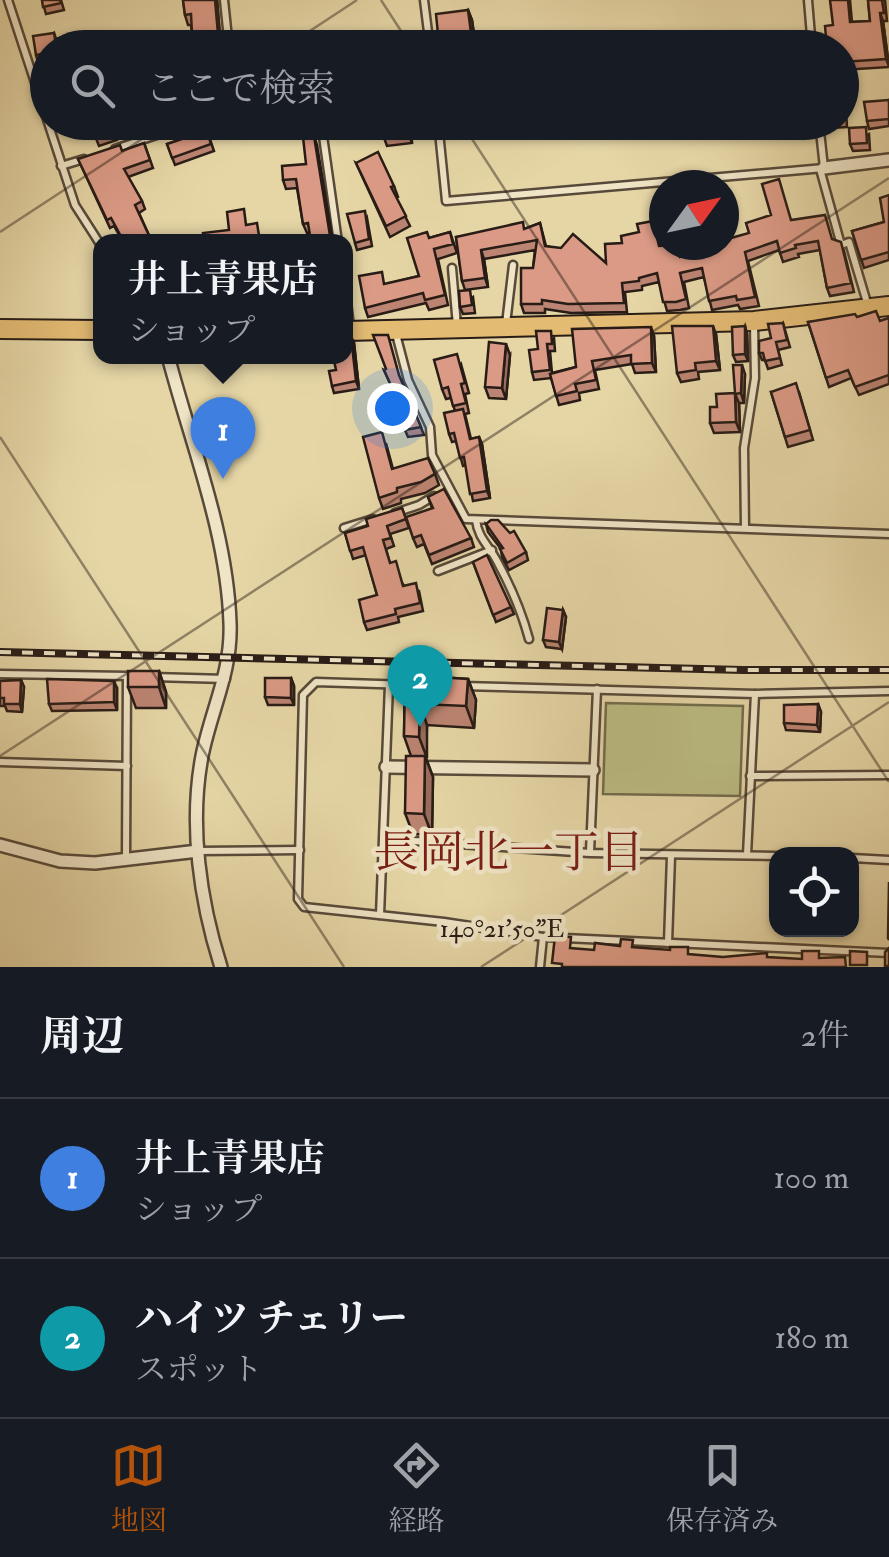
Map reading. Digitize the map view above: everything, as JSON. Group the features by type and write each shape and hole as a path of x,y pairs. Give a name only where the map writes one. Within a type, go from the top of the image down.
{"main road":[{"path":"353,331 754,322 889,306"},
{"path":"0,329 93,330"}],"street":[{"path":"822,168 889,160"},
{"path":"170,364 220,547 230,622 226,679 202,754 196,804 198,851 221,967"},
{"path":"386,766 594,770"},
{"path":"0,844 60,862 95,863 198,851"}],"lane":[{"path":"8,0 30,69"},
{"path":"224,0 227,30"},
{"path":"424,0 428,30"},
{"path":"808,0 810,30"},
{"path":"53,140 76,205 94,234"},
{"path":"112,150 142,140"},
{"path":"324,140 337,234"},
{"path":"440,140 446,201 822,168"},
{"path":"820,140 822,168 841,245 849,242 868,308"},
{"path":"61,166 95,155"},
{"path":"505,328 512,265"},
{"path":"452,268 457,329"},
{"path":"745,528 744,448 756,378 754,322"},
{"path":"395,329 408,380 430,427 432,455 466,519 889,534"},
{"path":"344,528 420,505 447,488"},
{"path":"476,520 478,536 492,550 524,619 529,639"},
{"path":"438,570 492,550"},
{"path":"0,674 127,676 126,860"},
{"path":"147,676 226,679"},
{"path":"427,686 316,682 303,695 298,899 304,907 544,937 889,953"},
{"path":"380,915 389,685"},
{"path":"446,686 755,694 889,691"},
{"path":"590,853 596,689"},
{"path":"747,855 755,694"},
{"path":"0,762 126,766"},
{"path":"750,776 889,775"},
{"path":"384,839 590,853 769,856"},
{"path":"198,851 300,850"},
{"path":"668,943 671,856"},
{"path":"859,858 889,860"},
{"path":"540,967 544,937"},
{"path":"878,953 878,967"}],"green space":[{"path":"606,703 743,706 740,796 603,794"}],"building":[{"path":"42,0 60,0 61,3 43,7"},
{"path":"183,0 215,0 218,30 192,30 191,14 185,15"},
{"path":"830,0 848,0 850,22 870,21 868,0 882,0 886,59 859,61 859,30 825,30 825,26 833,25"},
{"path":"468,10 471,30 438,30 436,14"},
{"path":"889,100 889,119 867,121 864,102"},
{"path":"859,127 866,127 867,143 850,144 850,140 859,140"},
{"path":"210,140 211,144 172,158 167,144"},
{"path":"303,140 315,140 330,234 310,234 308,223 303,224 296,179 283,180 282,166 306,164"},
{"path":"144,143 150,160 124,169 142,201 135,205 148,234 120,234 111,218 107,220 78,159 120,145 122,151"},
{"path":"378,152 406,216 386,226 356,163"},
{"path":"779,179 791,220 825,215 832,239 841,242 851,283 827,288 818,241 795,245 796,248 780,253 777,241 745,252 755,297 737,300 736,296 709,301 702,268 680,273 686,299 676,302 663,302 657,273 622,283 624,303 568,304 542,300 542,304 521,304 521,268 533,268 537,240 481,250 485,278 462,281 456,237 523,222 524,229 540,223 545,246 561,248 573,234 606,263 605,244 622,243 621,236 639,232 637,224 649,222 649,260 739,260 739,236 749,233 746,223 771,215 762,184"},
{"path":"889,195 889,252 861,260 852,231 884,222 880,198"},
{"path":"244,209 246,225 257,223 259,234 203,234 229,230 227,212"},
{"path":"365,211 369,239 355,243 347,214"},
{"path":"427,232 429,238 450,232 453,244 434,249 445,295 425,300 423,293 365,308 359,276 382,272 384,284 419,276 407,238"},
{"path":"470,290 472,305 460,307 459,291"},
{"path":"876,311 880,321 889,318 889,375 855,387 848,370 826,378 808,322"},
{"path":"783,323 787,340 776,342 780,358 765,361 763,353 759,353 759,341 771,338 768,324"},
{"path":"672,326 713,326 716,361 695,363 696,370 677,373"},
{"path":"745,326 745,354 733,355 732,327"},
{"path":"651,327 652,363 631,364 631,355 592,361 596,380 575,384 577,391 556,396 550,374 576,367 572,329"},
{"path":"536,331 551,331 552,344 547,344 550,370 532,372 529,350 538,349"},
{"path":"373,335 388,335 399,375 421,427 405,430 403,418 407,417 384,370"},
{"path":"489,342 506,344 502,388 485,387"},
{"path":"353,354 356,381 332,386 329,371 336,370 335,364 353,364"},
{"path":"457,354 466,403 453,406 448,387 442,389 434,360"},
{"path":"733,365 742,365 741,393 735,394 736,422 710,423 710,407 717,407 716,394 735,393"},
{"path":"796,383 810,430 785,437 771,392"},
{"path":"463,409 470,439 479,437 487,491 470,494 464,457 460,458 454,433 449,434 444,413"},
{"path":"382,432 392,469 428,458 435,474 379,498 363,437"},
{"path":"444,489 471,538 429,555 421,535 413,538 406,517 433,508 428,497"},
{"path":"402,508 406,519 387,526 391,538 383,540 390,563 396,561 403,586 416,583 420,603 364,622 359,600 377,595 363,547 350,551 345,533 368,526 366,519"},
{"path":"498,520 510,533 514,531 526,552 507,563 500,549 503,548 486,524"},
{"path":"487,555 511,607 493,615 473,562"},
{"path":"547,608 563,610 559,642 543,640"},
{"path":"128,671 159,671 159,687 128,687"},
{"path":"405,675 468,679 466,706 420,704 419,737 404,736"},
{"path":"265,678 291,678 291,698 265,697"},
{"path":"47,679 114,681 114,702 49,704"},
{"path":"21,680 20,704 4,704 0,681"},
{"path":"818,704 817,725 784,723 784,705"},
{"path":"406,756 425,756 424,814 405,813"},
{"path":"555,936 571,937 570,948 594,950 595,943 620,946 621,939 633,940 632,947 688,947 688,954 723,957 767,953 767,957 802,959 802,951 819,951 819,958 845,957 846,967 562,967 552,963"},
{"path":"889,948 889,966 885,966 885,952"},
{"path":"850,951 867,952 867,965 850,965"}],"railway":[{"path":"0,652 889,670"}],"place":[{"name":"井上青果店","path":"223,479"},
{"name":"ハイツ チェリー","path":"420,727"}],"district":[{"name":"長岡北一丁目","path":"509,851"}]}
